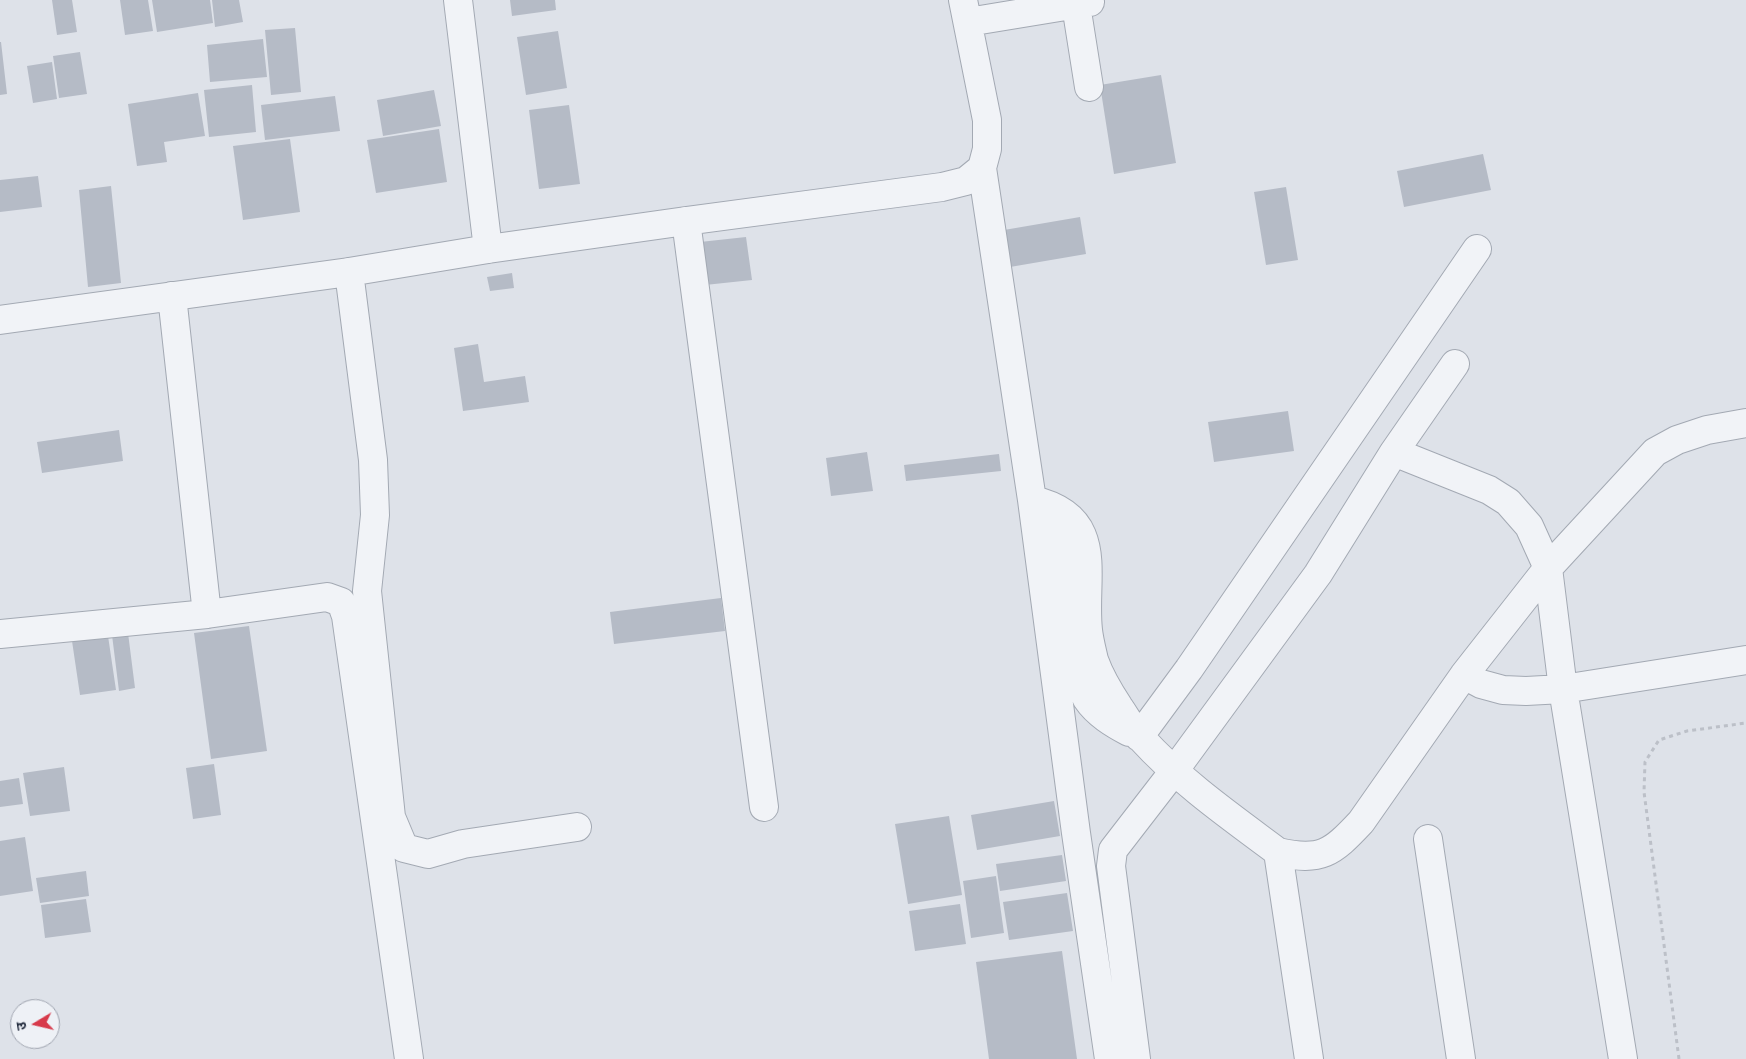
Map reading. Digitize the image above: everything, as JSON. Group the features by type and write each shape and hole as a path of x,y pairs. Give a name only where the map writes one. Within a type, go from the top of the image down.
{"street":[{"path":"458,0 488,249"},
{"path":"1089,87 1083,4 966,11 987,120 987,148 982,168 1032,500 1074,823 1109,1059"},
{"path":"0,320 349,272 488,249 686,221 942,187 966,181 982,168"},
{"path":"686,221 764,807"},
{"path":"1139,737 1195,661 1477,249"},
{"path":"349,272 373,460 375,515 367,591 391,817 404,848 428,854 463,844 577,827"},
{"path":"172,296 206,614"},
{"path":"1136,1059 1111,866 1113,850 1174,771 1318,574 1394,452 1455,364"},
{"path":"1032,500 1054,507 1063,514 1061,539 1066,613 1075,666 1087,699 1111,723 1139,737 1174,771 1278,852 1298,857 1320,856 1341,844 1361,822 1464,675 1548,568 1655,452 1677,440 1707,430 1746,423"},
{"path":"1394,452 1489,490 1508,502 1529,526 1548,568 1563,689 1624,1059"},
{"path":"0,634 206,614 327,597 340,602 346,616 409,1059"},
{"path":"1464,675 1481,684 1503,690 1526,692 1563,689 1746,660"},
{"path":"1428,839 1461,1059"},
{"path":"1278,852 1309,1059"}],"path":[{"path":"1679,1059 1644,792 1646,762 1659,740 1687,731 1746,723"}],"building":[{"path":"52,0 72,0 77,32 57,35"},
{"path":"120,0 148,0 153,31 125,35"},
{"path":"152,0 210,0 213,23 157,32"},
{"path":"212,0 239,0 243,22 215,27"},
{"path":"510,0 555,0 556,10 512,16"},
{"path":"295,28 301,92 271,95 265,30"},
{"path":"558,31 567,88 526,95 517,37"},
{"path":"263,39 267,77 210,82 207,45"},
{"path":"0,42 7,94 0,95"},
{"path":"80,52 87,94 59,98 53,56"},
{"path":"52,62 57,99 33,103 27,66"},
{"path":"1161,75 1176,163 1114,174 1100,85"},
{"path":"252,85 256,132 209,137 204,90"},
{"path":"434,90 441,126 383,136 377,100"},
{"path":"198,93 205,136 164,142 167,162 137,166 128,104"},
{"path":"335,96 340,131 265,140 261,105"},
{"path":"569,105 580,184 539,189 529,110"},
{"path":"439,129 447,182 376,193 367,140"},
{"path":"290,139 300,212 243,220 233,146"},
{"path":"1483,154 1491,190 1404,207 1397,171"},
{"path":"38,176 42,207 0,212 0,180"},
{"path":"111,186 121,283 88,287 79,190"},
{"path":"1286,187 1298,260 1266,265 1254,192"},
{"path":"1080,217 1086,254 1010,267 1004,230"},
{"path":"746,237 752,280 705,285 700,242"},
{"path":"512,273 514,288 490,291 487,277"},
{"path":"478,344 484,382 525,376 529,402 463,411 454,348"},
{"path":"1288,411 1294,451 1214,462 1208,422"},
{"path":"119,430 123,461 42,473 37,442"},
{"path":"867,452 873,491 831,496 826,458"},
{"path":"999,454 1001,471 906,481 904,465"},
{"path":"721,598 725,631 614,644 610,612"},
{"path":"249,626 267,751 211,759 194,633"},
{"path":"128,633 135,688 119,691 112,635"},
{"path":"108,636 116,690 80,695 72,641"},
{"path":"214,764 221,815 193,819 186,768"},
{"path":"64,767 70,811 30,816 23,773"},
{"path":"19,778 23,804 0,807 0,781"},
{"path":"1054,801 1060,836 977,850 971,815"},
{"path":"949,816 962,895 908,904 895,824"},
{"path":"25,837 33,891 0,896 0,841"},
{"path":"1062,855 1066,881 1000,891 996,864"},
{"path":"86,871 89,896 40,903 36,878"},
{"path":"996,876 1004,933 971,938 963,881"},
{"path":"1067,893 1073,931 1009,940 1003,902"},
{"path":"86,899 91,932 45,938 41,905"},
{"path":"960,904 966,944 915,951 909,911"},
{"path":"1062,951 1077,1059 989,1059 976,962"}]}
